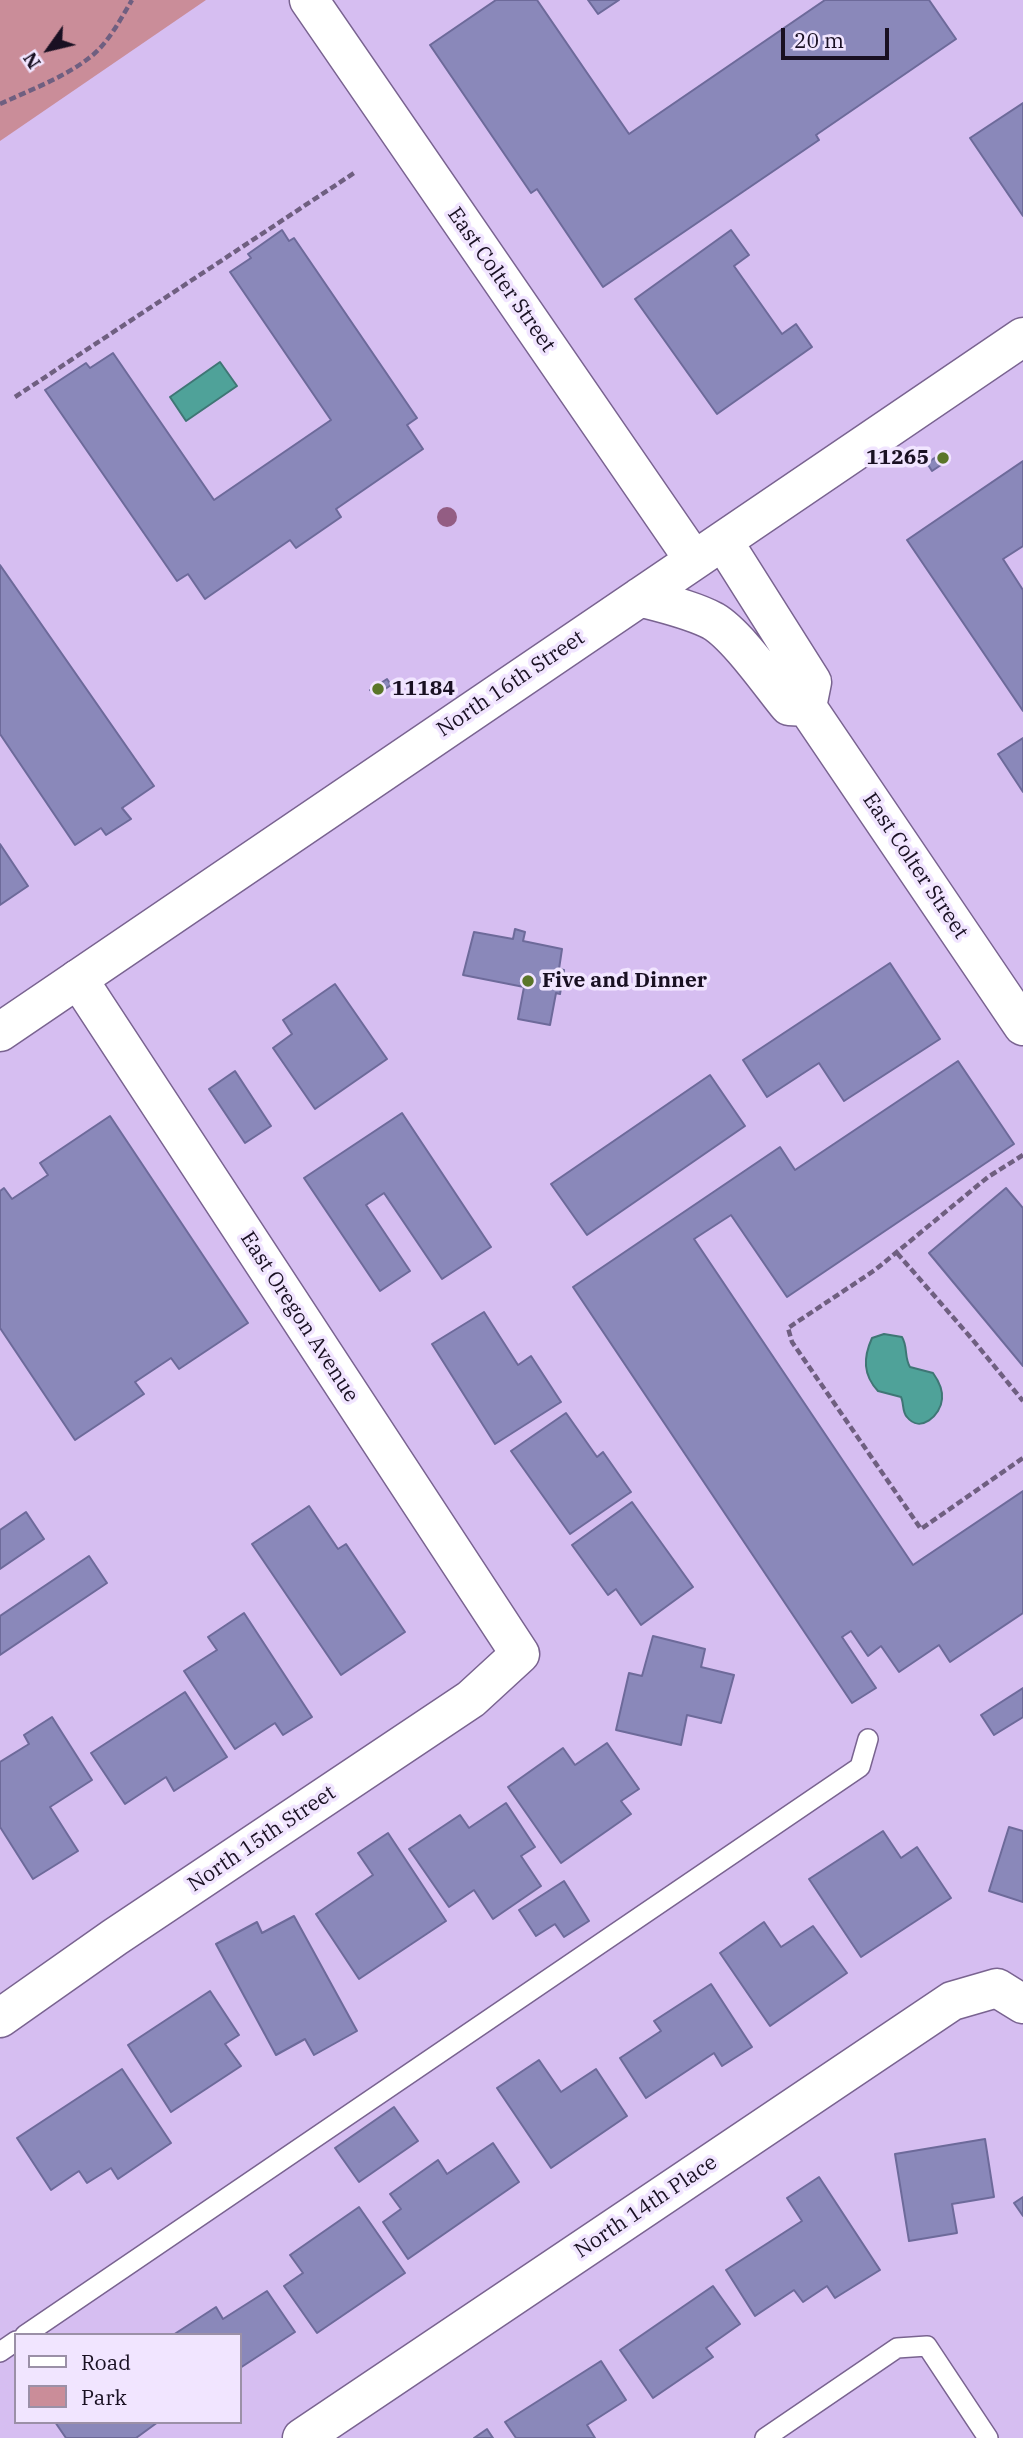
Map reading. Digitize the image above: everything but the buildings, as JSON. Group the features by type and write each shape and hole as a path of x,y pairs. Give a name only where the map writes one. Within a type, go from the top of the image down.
{"street":[{"name":"East Colter Street","path":"309,0 708,550 812,682 807,707 1023,1026"},
{"name":"North 16th Street","path":"0,1032 1023,337"},
{"path":"640,597 685,609 714,622 736,643 789,706 807,707"},
{"name":"East Oregon Avenue","path":"78,979 520,1654"},
{"name":"North 15th Street","path":"0,2018 126,1930 471,1699 520,1654"},
{"name":"North 14th Place","path":"302,2438 952,2001 1010,1996"}],"lane":[{"path":"28,2333 860,1767 868,1739"},
{"path":"765,2438 897,2348 927,2346 988,2438"}],"path":[{"path":"0,104 52,80 90,57 115,29 131,0"},
{"path":"15,397 355,173"},
{"path":"1023,1155 988,1177 897,1254 788,1328 792,1342 921,1529 1023,1458"},
{"path":"897,1254 1023,1401"}],"green space":[{"path":"0,0 206,0 0,141"}],"shaded area":[{"path":"220,362 237,386 186,421 170,397"},
{"path":"884,1334 902,1337 910,1367 933,1373 937,1379 941,1389 941,1405 934,1416 924,1423 912,1422 905,1415 901,1397 878,1391 869,1379 866,1359 869,1345 872,1338"}],"place":[{"name":"11265","path":"943,458"},
{"name":"11184","path":"378,689"},
{"name":"Five and Dinner","path":"528,981"}]}
